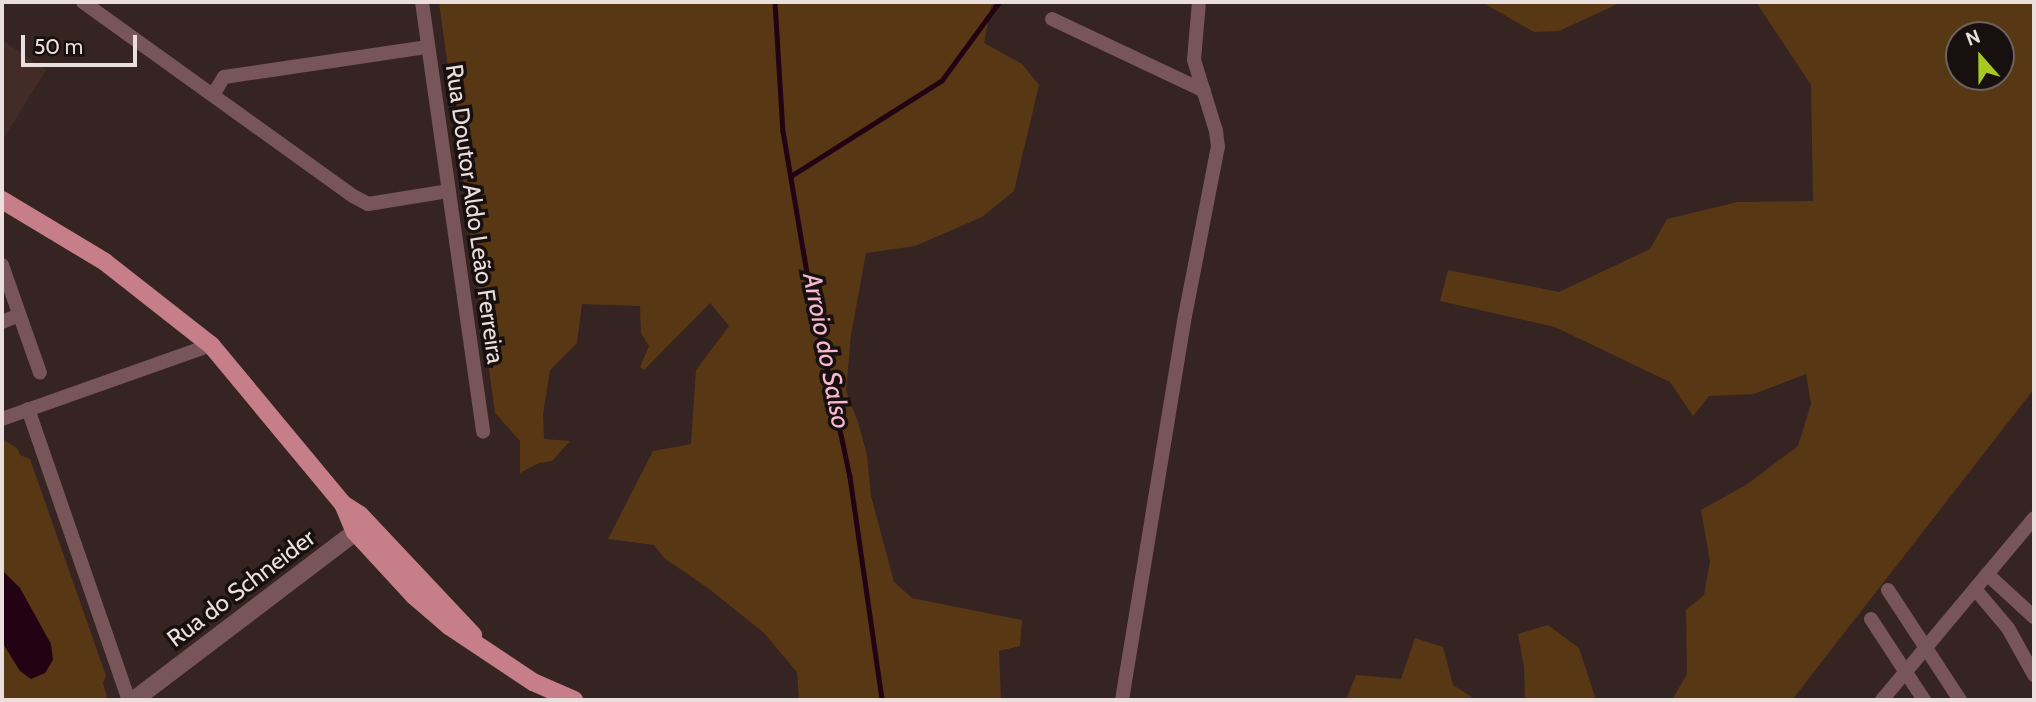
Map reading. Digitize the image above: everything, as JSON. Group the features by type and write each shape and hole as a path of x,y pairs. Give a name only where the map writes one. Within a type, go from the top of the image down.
{"main road":[{"path":"2,193 8,203 105,261 211,345 342,504 355,532 415,596 449,626 533,682 573,700"},
{"path":"342,504 360,515 484,649"}],"street":[{"path":"83,2 353,196 368,204 449,191"},
{"name":"Rua Doutor Aldo Leão Ferreira","path":"422,2 483,432"},
{"path":"1122,700 1185,316 1218,148 1216,131 1194,60 1199,2"},
{"path":"1052,19 1204,91"},
{"path":"213,95 224,77 428,47"},
{"path":"2,265 40,373"},
{"path":"2,322 19,315"},
{"path":"2,419 211,345"},
{"path":"29,409 131,700"},
{"path":"1882,700 2034,519"},
{"name":"Rua do Schneider","path":"131,700 355,532 383,540"},
{"path":"1987,574 2029,612 2008,628"},
{"path":"1975,589 2008,628 2034,675"},
{"path":"1888,590 1960,700"},
{"path":"1871,620 1924,700"}],"shaded area":[{"path":"439,2 997,2 991,6 984,43 1022,64 1039,85 1014,191 982,217 915,246 866,253 851,335 846,391 867,455 871,496 894,582 912,598 1022,620 1020,646 999,651 1001,700 799,700 797,672 764,633 708,588 664,558 654,545 608,539 653,451 691,444 696,370 729,326 710,303 644,370 640,367 649,346 641,333 640,306 582,304 577,343 550,370 543,414 544,439 570,441 552,461 539,463 520,473 520,441 495,413"},
{"path":"1482,2 1622,2 1559,31 1534,32"},
{"path":"1756,2 2034,2 2034,389 1792,700 1672,700 1687,674 1686,610 1704,595 1710,561 1701,510 1746,485 1798,446 1811,404 1806,374 1754,394 1709,396 1693,416 1670,382 1555,327 1440,301 1448,270 1559,292 1650,249 1667,219 1738,202 1813,201 1811,85"},
{"path":"2,40 46,70 2,141"},
{"path":"2,442 17,448 20,455 30,459 106,676 103,683 107,697 104,700 2,700"},
{"path":"2,570 20,588 51,644 53,660 45,673 31,679 20,671 2,642"},
{"path":"1548,625 1579,648 1596,700 1525,700 1524,667 1518,634"},
{"path":"1415,638 1443,647 1453,685 1476,700 1346,700 1356,675 1401,679"}],"waterway":[{"name":"Arroio do Salso","path":"775,2 783,131 807,273 850,477 882,700"},
{"path":"791,176 942,80 999,2"}]}
